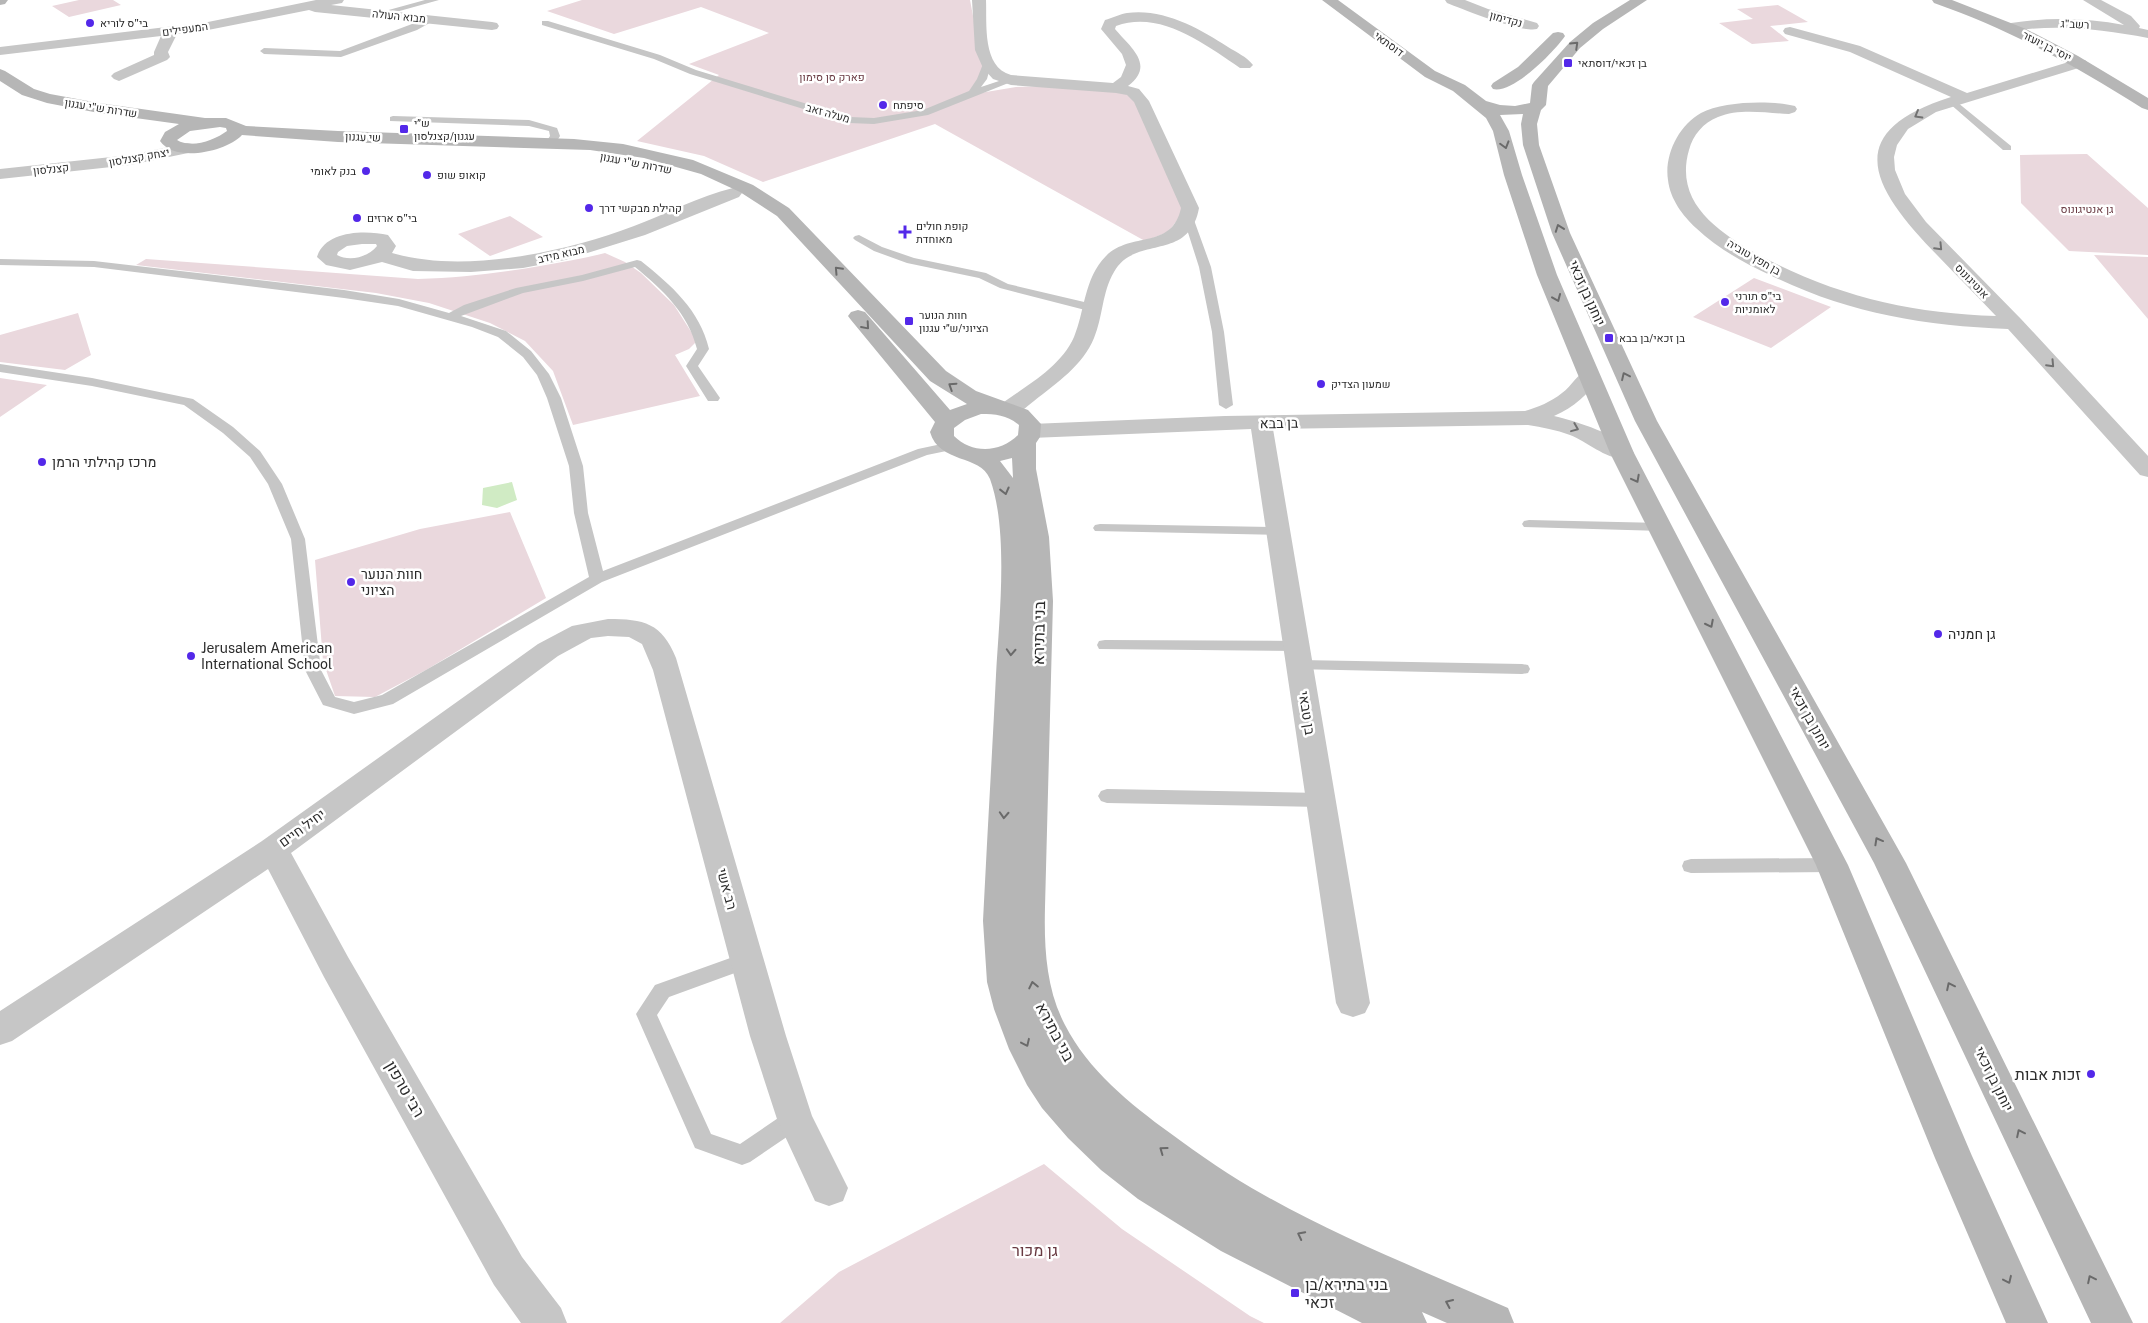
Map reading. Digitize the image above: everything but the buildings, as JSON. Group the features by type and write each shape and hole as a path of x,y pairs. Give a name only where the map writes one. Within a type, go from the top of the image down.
{"street":[{"name":"המעפילים","path":"0,51 171,31 337,0"},
{"path":"979,0 982,47 987,64 998,76 1011,80"},
{"name":"דוסתאי","path":"1329,0 1430,74 1452,84 1484,94"},
{"name":"נקדימון","path":"1452,0 1483,12 1532,26"},
{"path":"1592,13 1613,0"},
{"name":"יוחנן בן זכאי","path":"1640,0 1598,26 1575,45 1529,96 1529,124 1532,145 1555,217 1597,316 1646,421 1890,863 2112,1323"},
{"name":"יוסי בן יועזר","path":"1939,0 2011,28 2080,63 2148,105"},
{"name":"רשב\"ג","path":"2090,0 2126,19 2143,33"},
{"path":"1118,18 1122,2"},
{"name":"מבוא העולה","path":"306,7 492,26"},
{"path":"1116,88 1126,82 1134,73 1134,66 1133,59 1108,29 1110,23 1118,18 1137,14 1167,18 1202,36 1245,65"},
{"name":"רשב\"ג","path":"2011,28 2040,23 2060,23 2107,27 2143,33"},
{"path":"1484,94 1512,80 1524,71 1571,26"},
{"path":"119,76 162,57 161,52 171,31"},
{"path":"1790,31 1855,49 1958,99"},
{"name":"המעפילים","path":"0,59 32,46"},
{"name":"אנטיגונוס","path":"2080,63 1930,109 1912,118 1896,132 1885,152 1891,182 1905,209 1919,226 2014,323 2148,470"},
{"name":"שדרות ש\"י עגנון","path":"0,74 28,92 47,98 99,108 227,124 236,129"},
{"name":"מעלה זאב","path":"1011,80 1116,88 1133,92 1141,101 1190,208 1189,220"},
{"name":"שדרות ש\"י עגנון","path":"0,90 23,102 43,107 157,126 166,131 174,146 187,148"},
{"path":"1484,94 1504,111 1529,96"},
{"path":"1484,94 1529,96"},
{"name":"יוחנן בן זכאי","path":"1484,94 1501,131 1513,175 1547,275 1622,453 1662,527 1832,865 1988,1237 2028,1323"},
{"name":"בן חפץ טוביה","path":"1789,110 1752,108 1716,112 1695,125 1685,137 1675,162 1676,185 1691,212 1706,227 1749,256 1778,272 1850,301 1926,318 2014,323"},
{"path":"169,139 182,129 208,123"},
{"path":"187,148 219,142 234,135 236,129"},
{"name":"שי עגנון","path":"236,129 313,136 551,142"},
{"name":"יצחק קצנלסון","path":"101,164 135,155 169,139"},
{"name":"שדרות ש\"י עגנון","path":"219,142 576,152 623,158 662,166 699,179 733,193 756,206 784,232 928,396 947,422"},
{"name":"שדרות ש\"י עגנון","path":"551,142 622,149 674,161 724,177 765,198 800,228 938,376 968,396 1026,418 1030,424 1028,437"},
{"name":"יצחק קצנלסון","path":"101,164 147,157 187,148"},
{"name":"קצנלסון","path":"0,174 101,164"},
{"name":"מבוא מידב","path":"380,255 413,265 471,266 522,262 558,256 638,231 733,193"},
{"path":"1028,437 1005,453 990,456 963,451 945,441 943,434 947,422 955,415 967,410 1002,408 1069,360 1079,348 1100,281 1113,258 1125,251 1176,235 1186,226 1189,220"},
{"name":"בן בבא","path":"1528,418 1574,396 1583,388 1589,376"},
{"name":"בן בבא","path":"1028,437 1261,423 1528,418 1566,424 1600,439 1622,453"},
{"name":"בן טבאי","path":"1261,423 1354,1003"},
{"name":"בני בתירא","path":"1028,437 1023,462 1034,515 1038,548 1040,607 1028,919 1032,978 1044,1020 1066,1058 1099,1099 1124,1121 1205,1180 1260,1214 1313,1241 1493,1323"},
{"name":"בני בתירא","path":"963,451 993,467 1001,477 1008,505 1013,545 1013,611 999,921 1000,952 1004,981 1010,1004 1034,1062 1048,1086 1068,1112 1106,1151 1143,1180 1233,1236 1317,1280 1406,1323"},
{"name":"יחיל חיים","path":"0,1030 273,849 548,650 581,632 601,627"},
{"name":"רב אשי","path":"601,627 645,632 653,639 667,670 768,1036 795,1119 829,1188"},
{"name":"רבי טרפון","path":"273,849 336,967 508,1271 546,1323"}],"lane":[{"path":"378,14 435,0"},
{"path":"264,51 340,54 414,28 431,20"},
{"name":"מעלה זאב","path":"546,23 657,58 693,72 849,120 874,121 925,113 972,92 1011,80"},
{"path":"972,92 982,79 987,64"},
{"path":"1958,99 2007,148"},
{"path":"394,119 491,120 529,123 554,130 555,136 551,142"},
{"path":"1189,220 1205,267 1218,332 1226,404"},
{"path":"858,238 878,249 911,260 982,274 1004,286 1093,308"},
{"path":"0,262 94,264 284,285 399,303 502,334 528,354 543,374 554,398 576,466 581,513 597,579"},
{"path":"450,317 468,308 520,290 583,278 638,263 680,302 702,336 703,349 692,366 713,398"},
{"path":"0,368 92,382 188,402 228,430 255,454 274,484 298,539 313,670 329,701 354,708 387,700 597,579 923,452 963,451"},
{"path":"1529,524 1662,527"},
{"path":"1100,528 1278,531"},
{"path":"1105,645 1522,669"},
{"path":"1108,796 1321,800"},
{"path":"1691,866 1832,865"},
{"path":"747,960 662,991 646,1014 703,1141 742,1155 795,1119"}],"green space":[{"path":"79,0 113,0 121,5 69,17 52,6"},
{"name":"פארק סן סימון","path":"582,0 970,0 983,69 974,94 1016,87 1046,86 1124,93 1133,98 1185,210 1168,232 1145,241 935,124 763,182 704,156 637,141 719,75 689,64 769,33 701,7 614,34 547,11"},
{"path":"1778,5 1808,22 1770,26 1789,41 1752,44 1719,23 1753,19 1737,9"},
{"name":"גן אנטיגונוס","path":"2087,154 2148,208 2148,255 2069,251 2021,203 2020,155"},
{"path":"510,216 543,237 490,256 458,234"},
{"path":"605,253 625,262 641,273 674,305 697,341 689,349 675,355 700,396 573,425 553,371 525,341 490,323 429,303 376,293 136,265 146,259 418,279 510,271"},
{"path":"2094,255 2148,257 2148,319"},
{"path":"1754,278 1831,307 1771,348 1693,317"},
{"path":"78,313 91,355 65,370 0,362 0,335"},
{"path":"0,378 47,385 0,417"},
{"path":"510,512 546,598 426,670 375,697 335,696 323,661 315,560 420,529"},
{"name":"גן מכור","path":"1044,1164 1122,1229 1250,1316 1264,1323 780,1323 839,1272"}],"shaded area":[{"path":"512,482 517,500 497,508 482,505 483,488"}],"place":[{"name":"בי\"ס לוריא","path":"90,23"},
{"name":"בן זכאי/דוסתאי","path":"1568,63"},
{"name":"סיפתח","path":"883,105"},
{"name":"ש״י עגנון/קצנלסון","path":"404,129"},
{"name":"בנק לאומי","path":"366,171"},
{"name":"קואופ שופ","path":"427,175"},
{"name":"קהילת מבקשי דרך","path":"589,208"},
{"name":"בי\"ס ארזים","path":"357,218"},
{"name":"קופת חולים מאוחדת","path":"905,232"},
{"name":"בי\"ס תורני לאומניות","path":"1725,302"},
{"name":"חוות הנוער הציוני/ש״י עגנון","path":"909,321"},
{"name":"בן זכאי/בן בבא","path":"1609,338"},
{"name":"שמעון הצדיק","path":"1321,384"},
{"name":"מרכז קהילתי הרמן","path":"42,462"},
{"name":"חוות הנוער הציוני","path":"351,582"},
{"name":"גן חמניה","path":"1938,634"},
{"name":"Jerusalem American International School","path":"191,656"},
{"name":"זכות אבות","path":"2091,1074"},
{"name":"בני בתירא/בן זכאי","path":"1295,1293"}]}
